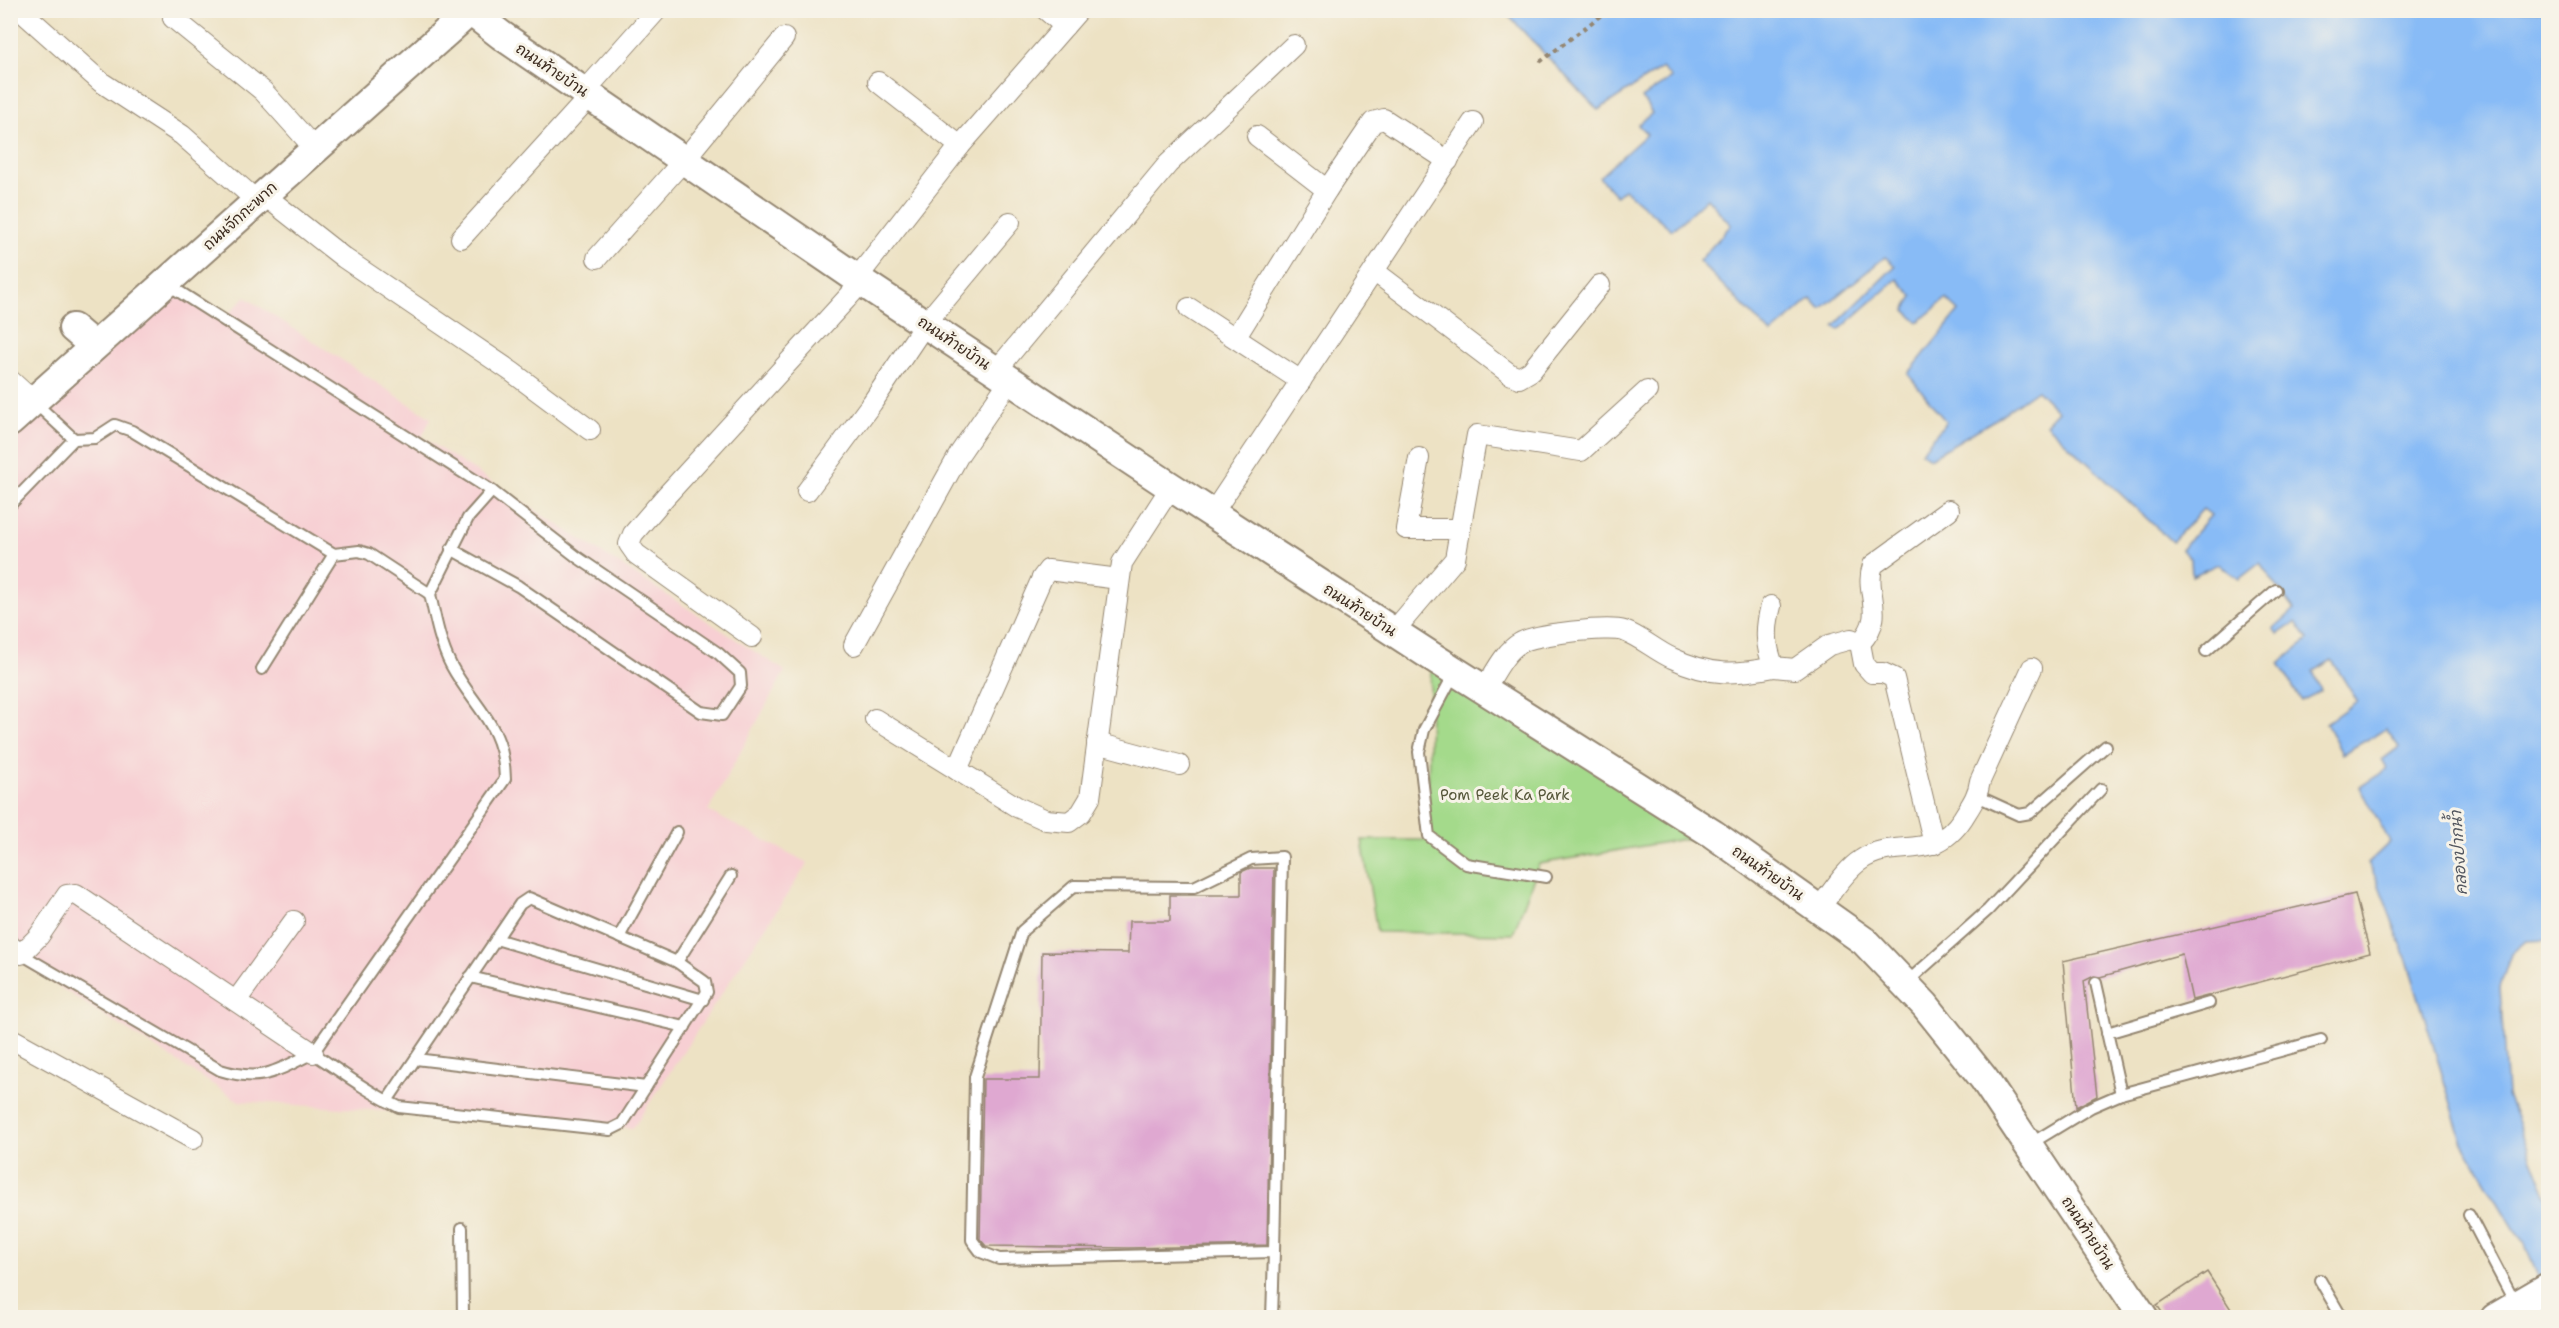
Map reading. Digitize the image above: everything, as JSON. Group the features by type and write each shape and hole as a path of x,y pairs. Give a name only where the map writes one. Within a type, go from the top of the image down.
{"street":[{"path":"20,10 101,81 182,135 261,198 344,258 512,372 590,430"},
{"path":"461,238 657,10"},
{"path":"1046,10 1065,26"},
{"path":"752,637 636,554 629,544 633,534 859,280 960,146 1078,10"},
{"name":"ถนนจักกะพาก","path":"10,422 470,11"},
{"name":"ถนนท้ายบ้าน","path":"470,11 859,280 1393,632 1713,834 1864,941 1905,984 1976,1070 2030,1144 2144,1317"},
{"path":"173,18 262,91 315,149"},
{"path":"597,258 684,160 784,38"},
{"path":"854,645 1003,375 1168,164 1294,45"},
{"path":"878,82 960,146"},
{"path":"1236,337 1327,190 1373,122 1384,119 1448,161"},
{"path":"1212,514 1473,122"},
{"path":"1257,136 1327,190"},
{"path":"807,491 872,403 925,324 1010,222"},
{"path":"1374,271 1510,374 1520,378 1530,371 1600,285"},
{"path":"1189,308 1301,381"},
{"path":"73,327 94,346"},
{"path":"10,380 33,401"},
{"path":"1393,632 1455,559 1477,435 1581,452 1647,391"},
{"path":"1419,458 1406,529 1460,529"},
{"path":"875,719 1017,807 1046,820 1069,822 1081,813 1090,798 1122,563 1171,487"},
{"path":"1860,643 1870,633 1874,618 1874,592 1869,576 1873,565 1949,510"},
{"path":"957,770 1042,578 1048,570 1119,579"},
{"path":"1771,606 1766,622 1767,650 1774,667"},
{"path":"1484,690 1510,651 1521,641 1565,632 1623,631 1673,659 1713,672 1739,674 1774,667 1795,669 1829,645 1851,639 1860,643"},
{"path":"1860,643 1864,664 1872,673 1883,673 1894,678 1934,844"},
{"path":"1819,908 1859,860 1870,855 1934,844 1952,835 1977,796 1980,781 2031,668"},
{"path":"1097,743 1179,765"},
{"path":"16,950 39,936 67,895 76,894 313,1053"},
{"path":"236,1001 294,921"},
{"path":"10,1038 193,1139"}],"lane":[{"path":"165,283 492,491 577,557 737,668 742,682 722,715 701,712 518,586 451,549"},
{"path":"33,401 74,439"},
{"path":"10,505 74,439 95,438 115,424 132,431 334,554 359,550 369,554 429,594 450,664 497,732 505,759 505,778 313,1053 265,1076 238,1075 220,1070 16,950"},
{"path":"429,594 468,518 492,491"},
{"path":"262,669 334,554"},
{"path":"2206,651 2276,590"},
{"path":"1455,672 1424,730 1419,752 1429,836 1466,864 1546,877"},
{"path":"1977,796 2019,815 2030,813 2106,747"},
{"path":"1905,984 1988,910 2101,789"},
{"path":"620,937 677,832"},
{"path":"1272,1317 1274,1252 1282,857 1251,859 1194,887 1074,886 1022,931 975,1077 972,1240 981,1252 999,1259 1274,1252"},
{"path":"678,962 731,876"},
{"path":"313,1053 387,1101 399,1107 610,1130 622,1124 685,1028 707,992 705,982 678,962 529,898 520,904 387,1101"},
{"path":"496,939 703,999"},
{"path":"470,977 685,1028"},
{"path":"2096,983 2121,1094"},
{"path":"2108,1034 2208,1003"},
{"path":"2030,1144 2091,1107 2121,1094 2321,1040"},
{"path":"416,1059 646,1087"},
{"path":"2469,1215 2523,1305"},
{"path":"462,1228 463,1317"},
{"path":"2320,1280 2342,1317"}],"path":[{"path":"1540,62 1608,10"}],"shaded area":[{"path":"182,283 223,320 245,297 431,418 422,437 785,671 708,811 808,863 633,1128 239,1101 11,956 11,443"}],"green space":[{"name":"Pom Peek Ka Park","path":"1431,656 1713,834 1539,864 1513,934 1377,932 1362,840 1427,840"}],"water":[{"name":"คลองปากน้ำ","path":"1504,11 2548,11 2548,940 2526,941 2511,954 2500,987 2507,1095 2548,1199 2548,1300 2524,1242 2514,1230 2463,1143 2409,966 2377,880 2368,863 2390,842 2360,787 2387,769 2382,760 2399,747 2386,729 2342,754 2326,723 2357,701 2332,660 2313,671 2321,691 2301,701 2279,663 2308,640 2296,622 2278,634 2273,629 2294,610 2260,563 2239,579 2218,564 2192,576 2191,559 2181,550 2211,515 2203,509 2172,542 2046,424 2058,411 2037,390 1994,420 1930,458 1921,452 1946,422 1908,374 1959,311 1946,299 1918,322 1905,310 1913,296 1897,279 1839,330 1834,326 1895,266 1885,257 1821,309 1811,299 1771,334 1699,261 1731,225 1707,198 1672,230 1624,189 1616,196 1599,177 1647,134 1638,125 1652,113 1642,98 1671,78 1662,68 1598,110"}],"building":[{"path":"1250,868 1274,868 1267,1245 1128,1248 986,1246 980,1239 983,1079 1040,1079 1042,952 1128,953 1129,921 1170,921 1170,895 1241,895 1241,872"},
{"path":"2355,894 2370,953 2192,1000 2182,954 2100,977 2094,976 2084,981 2097,1096 2076,1107 2063,961"},
{"path":"2207,1272 2236,1317 2165,1317 2157,1305"}]}
